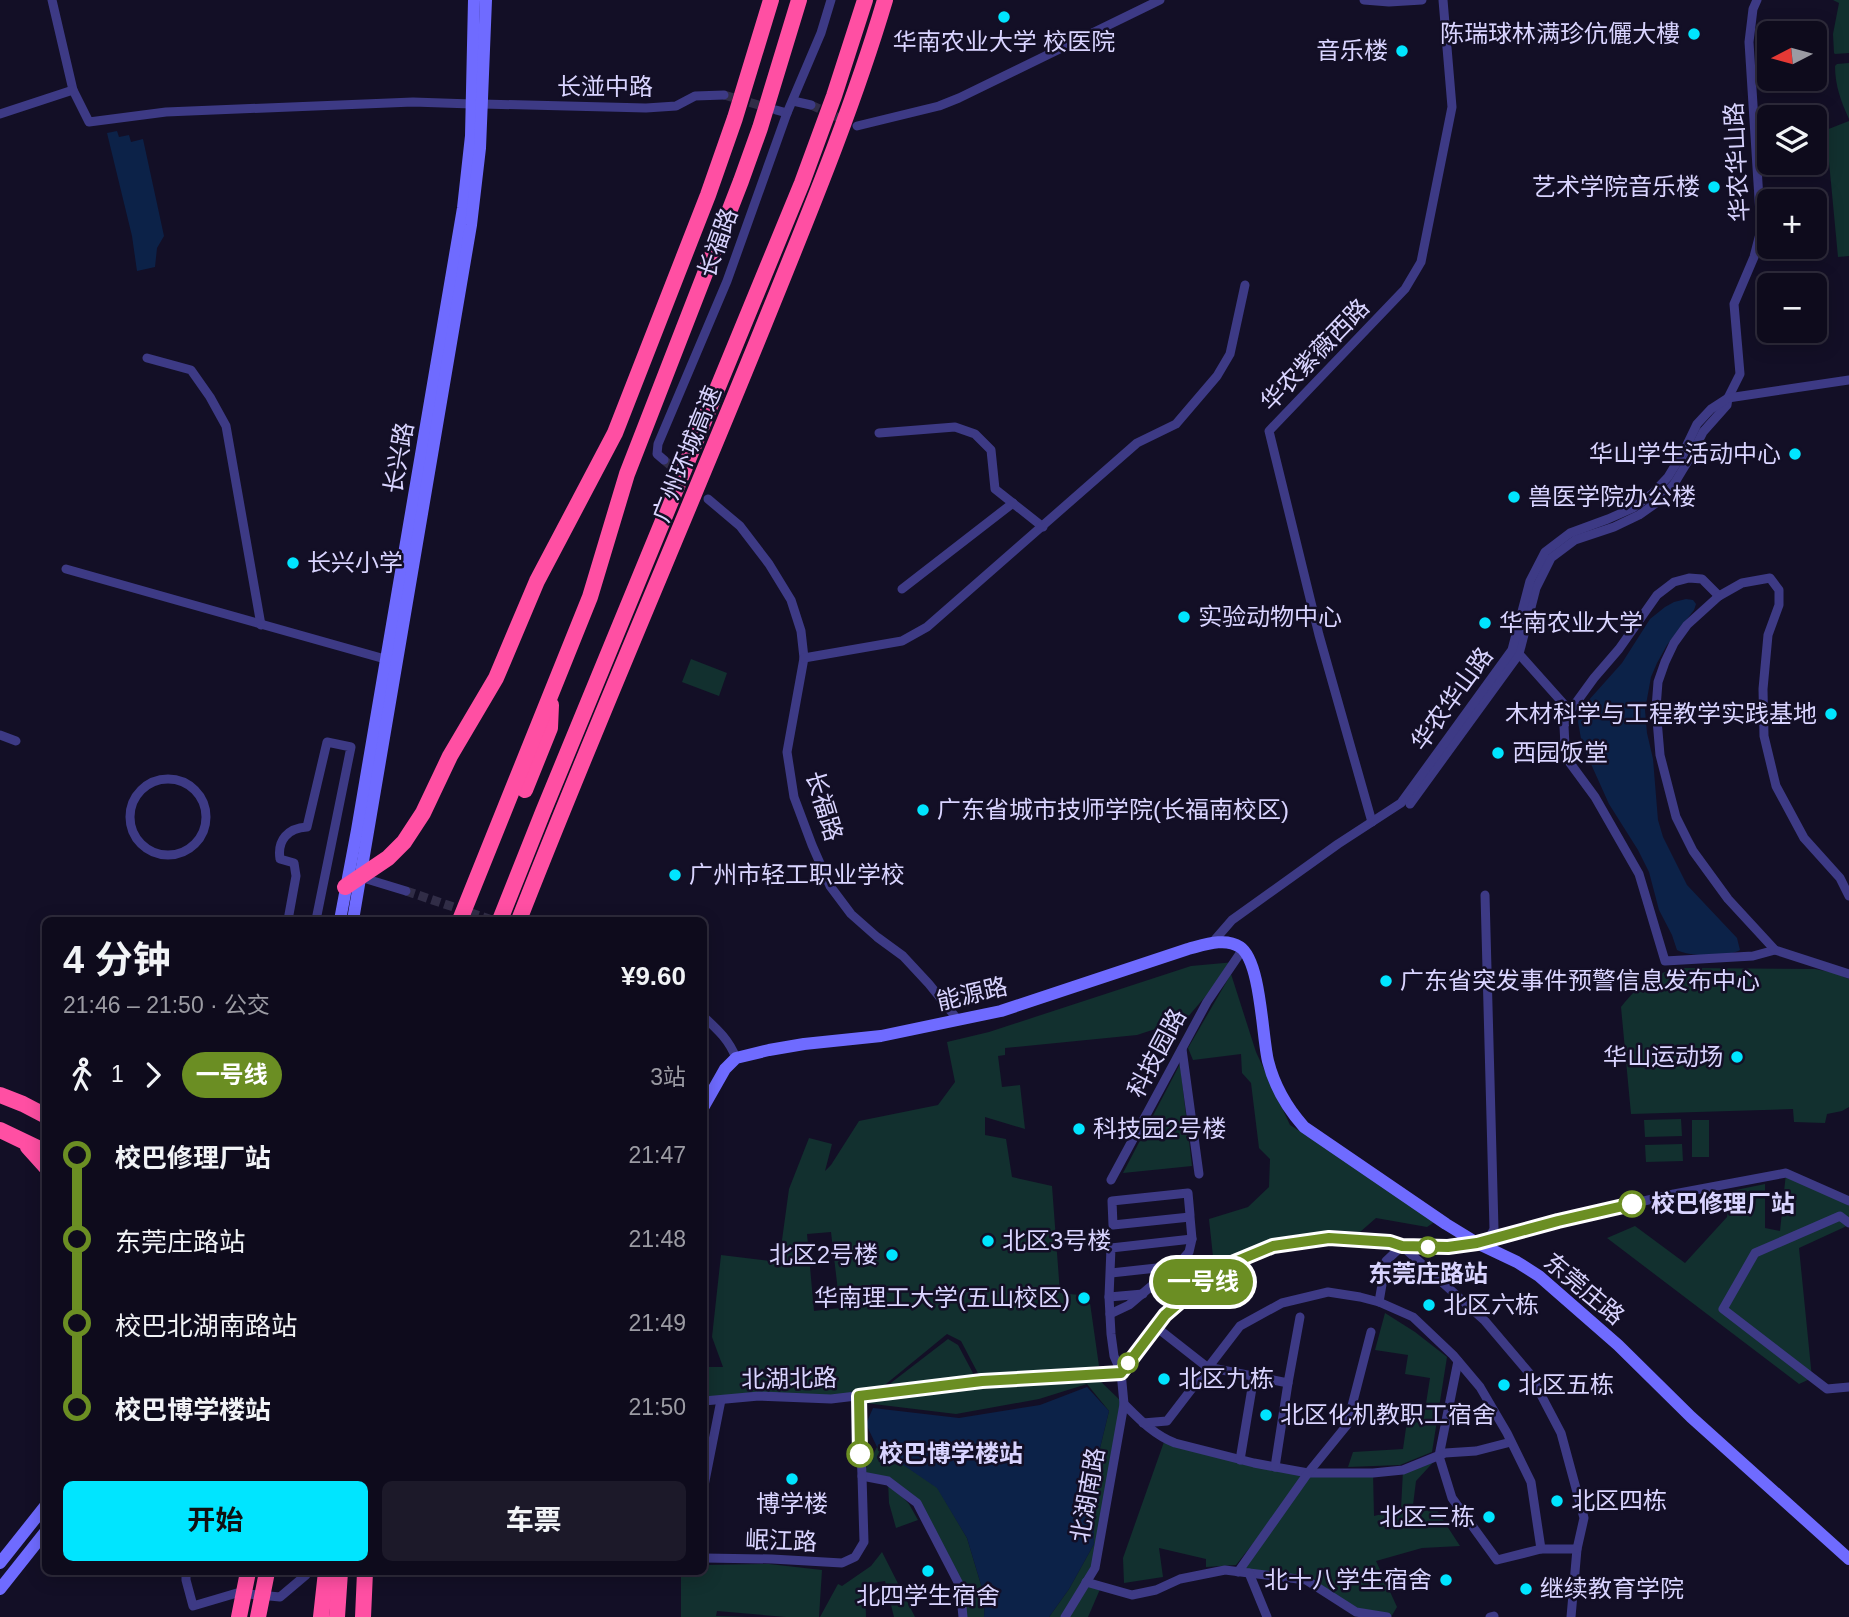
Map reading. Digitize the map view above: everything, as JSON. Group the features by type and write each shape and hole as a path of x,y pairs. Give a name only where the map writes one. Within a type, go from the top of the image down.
{"highway":[{"path":"345,887 388,858 404,842 424,813 450,756 496,678 537,581 615,433 708,195 771,0"},
{"path":"467,917 483,868 593,589 634,455 741,181 799,0"},
{"name":"广州环城高速","path":"501,917 802,183 865,0"},
{"name":"广州环城高速","path":"520,917 827,171 885,0"},
{"path":"467,917 550,728 551,706 568,650"},
{"path":"0,1095 42,1114"},
{"path":"0,1130 42,1150"},
{"path":"22,1140 42,1162"},
{"path":"239,1617 247,1575"},
{"path":"258,1617 266,1575"},
{"path":"321,1617 326,1575"},
{"path":"337,1617 340,1575"},
{"path":"363,1617 365,1575"}],"street":[{"path":"0,114 73,90 52,0"},
{"name":"长兴路","path":"474,0 477,104"},
{"name":"长兴路","path":"353,917 463,208 477,104 486,0"},
{"path":"776,110 787,113 793,101 821,33 831,0"},
{"path":"858,126 959,99 1160,0"},
{"path":"1364,0 1422,0"},
{"name":"华农紫薇西路","path":"1372,822 1319,635 1269,431 1405,289 1421,262 1452,107 1443,0"},
{"name":"华农华山路","path":"1212,943 1232,920 1372,822 1405,804 1516,652 1530,581 1548,555 1570,533 1625,512 1653,493 1668,477 1698,424 1711,409 1728,398 1740,374 1734,304 1754,257 1761,230 1749,42 1756,0"},
{"name":"长湴中路","path":"73,90 89,122 166,112 413,102 646,108 676,106 695,96 724,95"},
{"path":"793,101 811,106"},
{"name":"长福路","path":"664,460 657,454 658,444 727,281 787,113"},
{"path":"804,658 902,641 927,627 1137,443 1177,424 1217,376 1230,354 1245,285"},
{"path":"147,358 191,370 226,426 261,625"},
{"path":"1728,398 1849,380"},
{"path":"878,433 955,428 975,434 991,450 995,489 1043,527"},
{"name":"长福路","path":"708,499 740,526 769,564 791,600 801,631 804,658 788,752 794,797 830,886 850,914 903,956 958,1020"},
{"path":"902,589 1013,503"},
{"path":"66,569 391,661"},
{"path":"1719,596 1702,579 1689,578 1674,582 1657,595 1570,711 1564,726 1565,746 1570,763 1595,797 1639,874 1665,961 1752,956 1775,950"},
{"path":"1849,896 1845,876 1804,838 1776,786 1764,736 1763,689 1768,635 1779,605 1779,590 1770,578 1742,583 1719,596 1687,625 1674,643 1658,682 1656,708 1660,755 1675,817 1693,852 1728,899 1775,950 1849,974"},
{"path":"1516,652 1570,711"},
{"name":"长兴路","path":"340,917 391,661"},
{"path":"0,735 16,741"},
{"path":"289,917 296,876 294,863 280,859 279,851 285,835 298,827 307,827 327,741 351,747 317,917"},
{"path":"155,781 179,781 191,787 199,796 206,820 203,832 187,850 175,855 162,855 140,844 133,833 131,809 135,797 155,781"},
{"path":"360,877 406,891"},
{"path":"1477,1243 1491,1235 1494,1229 1485,895"},
{"path":"1212,943 1227,942 1243,948"},
{"name":"能源路","path":"736,1058 817,1042 881,1036 1001,1011 1212,943"},
{"name":"东莞庄路","path":"1243,948 1252,964 1268,1064 1294,1115 1315,1136 1477,1243 1517,1262 1552,1286 1618,1345 1691,1417 1849,1559"},
{"name":"科技园路","path":"1111,1180 1207,1002 1243,948"},
{"path":"707,1020 723,1034 736,1058 725,1069 707,1101"},
{"path":"1182,1049 1199,1174"},
{"path":"859,1396 982,1381 1121,1373 1165,1315 1220,1268 1273,1246 1329,1238 1390,1242 1402,1246 1448,1247 1477,1243 1674,1194 1786,1173 1849,1201"},
{"path":"1110,1314 1129,1306 1176,1266 1189,1252 1192,1239 1188,1193 1112,1201 1113,1225 1190,1217"},
{"path":"1849,1223 1840,1216 1755,1253 1723,1309 1827,1390 1849,1387"},
{"name":"北湖南路","path":"1065,1617 1095,1568 1124,1404 1121,1373 1114,1356 1110,1314 1111,1248 1192,1239"},
{"path":"1379,1303 1386,1261 1402,1246"},
{"path":"1402,1246 1485,1321 1530,1374 1561,1433 1584,1518 1577,1549 1571,1617"},
{"path":"1111,1273 1176,1266"},
{"path":"1143,1423 1167,1421 1240,1326 1282,1303 1328,1292 1379,1303 1413,1317 1480,1387 1531,1482 1541,1549"},
{"path":"1110,1297 1143,1294"},
{"path":"1275,1467 1300,1317"},
{"path":"1156,1326 1207,1367 1288,1383"},
{"path":"1238,1572 1308,1473 1347,1425 1371,1332"},
{"path":"1458,1361 1439,1456 1452,1497 1497,1560 1541,1549 1577,1549"},
{"path":"1240,1460 1254,1376"},
{"name":"北湖北路","path":"707,1401 759,1396 831,1399 859,1396 864,1542 855,1557"},
{"path":"707,1470 720,1400"},
{"path":"1124,1404 1143,1423 1175,1443 1240,1460 1308,1473 1403,1470 1446,1454 1476,1451 1511,1442"},
{"path":"862,1476 888,1481 917,1503 960,1586 964,1617"},
{"path":"0,1563 42,1510"},
{"path":"0,1589 42,1536"},
{"name":"岷江路","path":"707,1558 842,1563 855,1557"},
{"path":"1086,1582 1132,1595 1156,1590 1180,1579 1224,1570 1250,1573 1306,1580 1356,1612 1387,1617"},
{"path":"1250,1573 1267,1617"},
{"path":"186,1575 192,1606 237,1593 280,1597 306,1575"},
{"path":"1263,1607 1273,1617"}],"green space":[{"path":"1833,0 1849,0 1849,53 1834,53 1833,34 1839,3"},
{"path":"1849,63 1849,119 1839,93 1835,66"},
{"path":"1849,121 1849,256 1838,257 1827,130"},
{"path":"691,659 727,673 719,696 682,682"},
{"path":"1235,962 1186,1019 1137,1035 1005,1048 1005,1055 998,1056 1002,1087 1020,1085 1025,1129 985,1117 985,1135 1006,1139 1012,1177 1052,1186 1060,1293 1089,1296 1099,1366 982,1381 961,1341 947,1334 875,1393 707,1401 707,1367 723,1367 712,1337 721,1255 779,1262 789,1189 809,1138 832,1144 825,1171 859,1121 938,1105 955,1082 947,1042 989,1032 1191,966","holes":["831,1232 840,1308 814,1311 807,1234"]},
{"name":"华山运动场","path":"1678,968 1815,969 1849,979 1849,1107 1827,1114 1825,1123 1794,1122 1793,1109 1631,1114 1621,1007 1646,982"},
{"path":"1231,974 1256,1052 1290,1125 1439,1219 1427,1227 1376,1218 1360,1232 1332,1230 1279,1238 1214,1266 1209,1219 1248,1207 1269,1187 1270,1159 1259,1148 1251,1083 1242,1073 1241,1054 1193,1060 1188,1048"},
{"path":"1180,1064 1192,1166 1123,1173"},
{"path":"1681,1119 1682,1136 1645,1137 1644,1120"},
{"path":"1692,1120 1709,1120 1709,1157 1692,1157"},
{"path":"1682,1144 1683,1161 1646,1162 1645,1145"},
{"path":"1786,1173 1849,1201 1849,1225 1799,1248 1812,1378 1799,1384 1607,1238 1635,1226 1685,1263 1727,1217 1731,1191 1765,1184 1765,1228 1780,1231"},
{"path":"1385,1313 1447,1357 1432,1452 1400,1465 1348,1467 1353,1452 1403,1449 1407,1421 1423,1423 1430,1378 1405,1374 1408,1355 1375,1350"},
{"path":"948,1339 958,1345 975,1377 883,1389"},
{"path":"1096,1377 1124,1404 1095,1568 1086,1582 1101,1587 1088,1617 1049,1617 1069,1589 1094,1544 1093,1497 1099,1452 1109,1411 1087,1384 1039,1399 956,1414 865,1403 881,1390"},
{"path":"1165,1439 1308,1473 1373,1473 1374,1516 1401,1509 1403,1470 1439,1456 1416,1481 1412,1513 1436,1509 1460,1546 1422,1548 1376,1561 1397,1607 1391,1617 1356,1612 1306,1580 1238,1572 1296,1489 1236,1565 1206,1567 1206,1559 1159,1548 1163,1577 1124,1583 1123,1558"},
{"path":"877,1447 937,1487 967,1538 985,1598 984,1617 963,1617 960,1586 917,1503 892,1486 909,1504 918,1520 896,1528 889,1503 888,1481 862,1476"},
{"path":"882,1552 915,1617 894,1617 885,1581 865,1584 866,1617 820,1617 838,1584 842,1586 871,1566"},
{"path":"769,1564 822,1570 819,1617 717,1611 716,1616 748,1617 681,1617 681,1575 707,1575 707,1565"}],"water":[{"path":"117,131 119,137 129,135 131,142 143,139 164,236 157,248 155,267 137,271 132,236 107,133"},
{"path":"1693,600 1696,604 1694,610 1667,645 1651,677 1645,710 1647,733 1653,759 1658,820 1663,837 1687,885 1737,938 1740,950 1718,955 1690,954 1677,950 1659,910 1649,872 1609,804 1582,744 1578,722 1580,710 1622,663 1650,619 1674,602"},
{"path":"1087,1387 1109,1411 1099,1452 1093,1497 1094,1544 1069,1589 1049,1617 984,1617 985,1598 967,1538 937,1488 877,1447 866,1424 873,1408 959,1418 1040,1405"}],"tunnel":[{"path":"724,95 769,108"},
{"path":"811,105 846,121"},
{"path":"664,460 684,477"},
{"path":"406,891 483,917"}],"bus line":[{"name":"一号线","path":"860,1454 859,1396 982,1381 1121,1373 1165,1315 1209,1277 1220,1268 1273,1246 1329,1238 1390,1242 1402,1246 1448,1247 1477,1243 1632,1204"}],"place":[{"name":"华南农业大学 校医院","path":"1004,17"},
{"name":"陈瑞球林满珍伉儷大樓","path":"1694,34"},
{"name":"音乐楼","path":"1402,51"},
{"name":"艺术学院音乐楼","path":"1714,187"},
{"name":"华山学生活动中心","path":"1795,454"},
{"name":"兽医学院办公楼","path":"1514,497"},
{"name":"长兴小学","path":"293,563"},
{"name":"实验动物中心","path":"1184,617"},
{"name":"华南农业大学","path":"1485,623"},
{"name":"木材科学与工程教学实践基地","path":"1831,714"},
{"name":"西园饭堂","path":"1498,753"},
{"name":"广东省城市技师学院(长福南校区)","path":"923,810"},
{"name":"广州市轻工职业学校","path":"675,875"},
{"name":"广东省突发事件预警信息发布中心","path":"1386,981"},
{"name":"华山运动场","path":"1737,1057"},
{"name":"科技园2号楼","path":"1079,1129"},
{"name":"校巴修理厂站","path":"1632,1204"},
{"name":"北区3号楼","path":"988,1241"},
{"name":"东莞庄路站","path":"1428,1247"},
{"name":"北区2号楼","path":"892,1255"},
{"name":"华南理工大学(五山校区)","path":"1084,1298"},
{"name":"北区六栋","path":"1429,1305"},
{"name":"北区九栋","path":"1164,1379"},
{"name":"北区五栋","path":"1504,1385"},
{"name":"北区化机教职工宿舍","path":"1266,1415"},
{"name":"校巴博学楼站","path":"860,1454"},
{"name":"博学楼","path":"792,1479"},
{"name":"北区四栋","path":"1557,1501"},
{"name":"北区三栋","path":"1489,1517"},
{"name":"北四学生宿舍","path":"928,1571"},
{"name":"北十八学生宿舍","path":"1446,1580"},
{"name":"继续教育学院","path":"1526,1589"}]}
